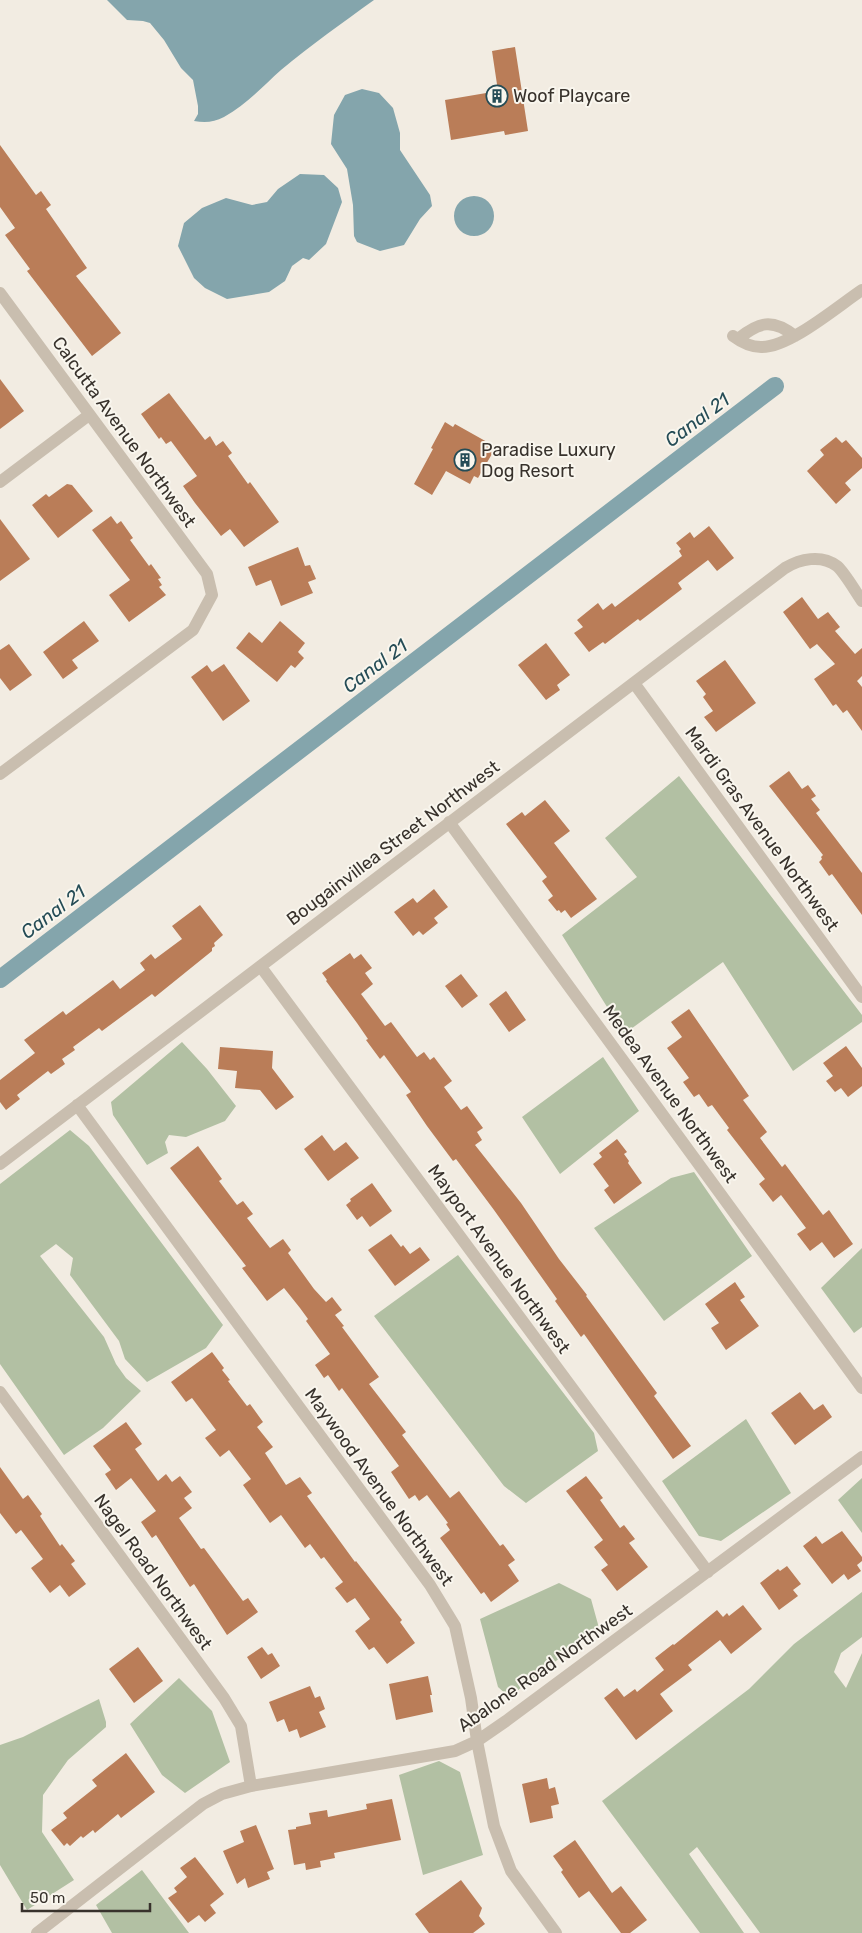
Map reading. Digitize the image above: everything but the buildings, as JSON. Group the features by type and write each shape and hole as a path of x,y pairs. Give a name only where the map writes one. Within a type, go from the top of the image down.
{"street":[{"path":"795,336 779,326 765,324 735,338 744,343 761,347 777,345 795,336 862,290"},
{"name":"Calcutta Avenue Northwest","path":"0,293 208,574 212,595 193,630 0,774"},
{"path":"0,482 89,415"},
{"name":"Bougainvillea Street Northwest","path":"0,1164 797,560 826,560 837,566 862,601"},
{"name":"Mardi Gras Avenue Northwest","path":"634,683 862,997"},
{"name":"Medea Avenue Northwest","path":"449,822 862,1388"},
{"name":"Mayport Avenue Northwest","path":"261,967 708,1572"},
{"name":"Maywood Avenue Northwest","path":"77,1105 436,1593 455,1626 471,1698 477,1741 494,1826 511,1871 556,1933"},
{"name":"Nagel Road Northwest","path":"0,1392 224,1698 241,1726 251,1786"},
{"name":"Abalone Road Northwest","path":"37,1933 203,1804 222,1794 251,1786 455,1751 477,1741 506,1722 862,1457"}],"green space":[{"path":"679,776 862,1015 862,1022 793,1071 723,962 624,1034 562,935 637,877 605,838"},
{"path":"182,1042 207,1069 236,1106 225,1121 186,1137 169,1135 165,1142 168,1153 147,1165 113,1115 111,1102"},
{"path":"603,1057 639,1111 560,1174 522,1117"},
{"path":"70,1130 89,1146 223,1325 206,1348 147,1382 125,1359 119,1341 70,1275 73,1258 56,1244 40,1256 104,1337 116,1364 126,1378 141,1391 103,1428 64,1455 0,1364 0,1184"},
{"path":"694,1172 752,1256 664,1321 594,1228 671,1178"},
{"path":"862,1248 862,1327 854,1333 821,1288"},
{"path":"458,1255 594,1433 598,1451 526,1503 504,1486 374,1316"},
{"path":"746,1419 791,1493 721,1541 699,1536 662,1481"},
{"path":"862,1478 862,1533 838,1500"},
{"path":"559,1583 591,1599 599,1628 509,1697 498,1687 480,1619"},
{"path":"862,1592 862,1637 841,1653 834,1672 846,1688 862,1653 862,1933 760,1933 697,1847 689,1854 744,1933 700,1933 602,1801 749,1689 794,1644"},
{"path":"179,1678 212,1711 230,1762 185,1793 162,1775 130,1724"},
{"path":"99,1699 106,1727 68,1760 43,1795 42,1832 74,1880 27,1910 0,1865 0,1745 23,1737"},
{"path":"439,1761 460,1772 483,1855 423,1875 399,1775"},
{"path":"142,1870 189,1933 112,1933 96,1905"}],"water":[{"path":"107,0 374,0 292,61 240,107 220,119 206,122 194,121 198,114 198,106 193,80 181,68 164,40 150,23 127,20"},
{"path":"362,89 379,93 393,108 400,133 400,150 430,195 432,206 420,219 404,245 380,251 357,242 354,236 353,205 347,169 331,144 334,115 345,95"},
{"path":"300,174 324,175 338,188 342,202 326,244 309,260 303,258 292,266 285,281 269,292 227,299 205,288 194,278 178,246 184,223 202,208 226,198 252,205 267,202 278,189"},
{"path":"474,196 488,202 494,216 488,230 474,236 460,230 454,216 460,202"}],"waterway":[{"name":"Canal 21","path":"0,979 775,386"}],"place":[{"name":"Woof Playcare","path":"497,96"},
{"name":"Paradise Luxury Dog Resort","path":"465,460"}]}
